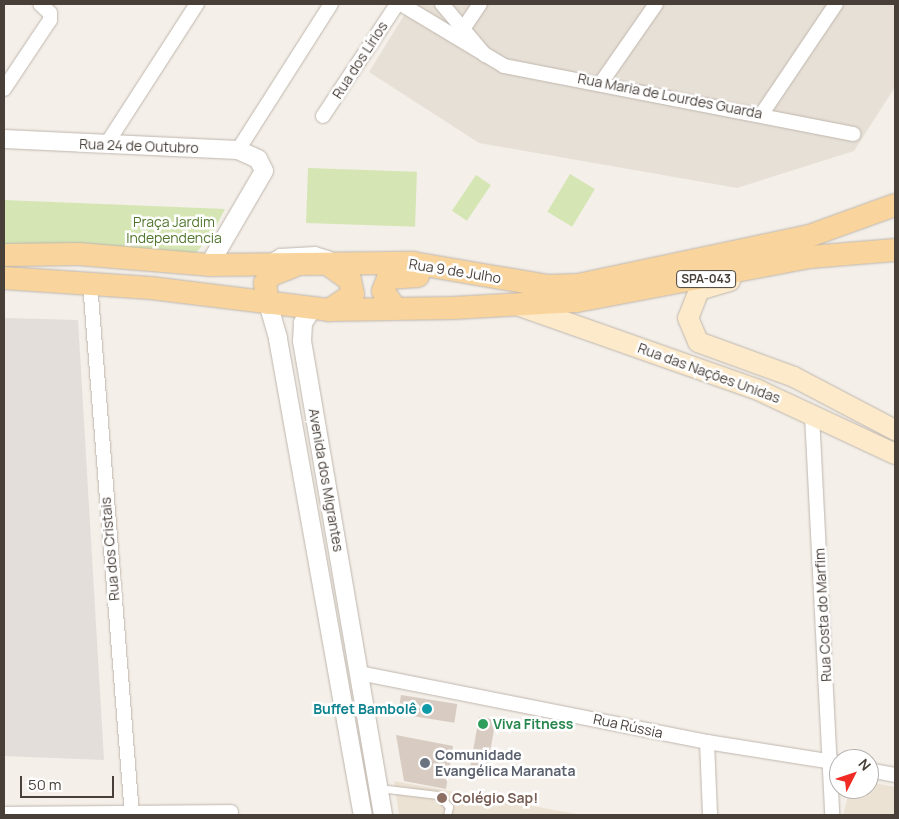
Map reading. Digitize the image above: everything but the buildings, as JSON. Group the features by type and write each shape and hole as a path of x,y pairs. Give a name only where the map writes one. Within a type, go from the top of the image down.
{"main road":[{"name":"Rua 9 de Julho","path":"4,255 79,254 209,266 413,263 547,286 578,285 809,236 895,205"},
{"name":"Rua 9 de Julho","path":"4,278 90,283 320,309 517,306 577,301 778,266 810,257 895,250"},
{"path":"90,283 90,275 107,268 154,268 166,263"},
{"path":"268,303 265,283 271,275 299,264"},
{"path":"320,309 353,294 350,280 339,264"},
{"name":"Rua das Nações Unidas","path":"778,266 699,290 688,318 698,342 794,377 895,430"},
{"path":"396,309 383,291 388,278 396,275 440,276 525,291 547,286"},
{"name":"Rua das Nações Unidas","path":"517,306 758,390 895,454"}],"street":[{"path":"106,145 197,4"},
{"path":"238,150 331,4"},
{"name":"Rua dos Lírios","path":"324,116 397,4"},
{"name":"Rua Maria de Lourdes Guarda","path":"401,4 488,60 853,134"},
{"path":"442,4 465,26 488,60"},
{"path":"456,40 480,4"},
{"path":"601,83 656,4"},
{"path":"761,115 836,4"},
{"path":"4,89 45,8"},
{"name":"Rua 24 de Outubro","path":"4,139 238,150 263,162 264,172 209,266"},
{"name":"Rua dos Cristais","path":"90,283 132,815"},
{"name":"Avenida dos Migrantes","path":"268,303 278,339 362,815"},
{"name":"Avenida dos Migrantes","path":"320,309 304,323 302,341 383,815"},
{"name":"Rua Costa do Marfim","path":"812,415 834,749"},
{"name":"Avenida dos Migrantes","path":"318,562 326,577 338,649 347,661 356,654"},
{"name":"Rua Rússia","path":"359,673 707,742 829,761"},
{"name":"Avenida dos Migrantes","path":"347,728 357,746 369,815"},
{"path":"707,742 710,815"},
{"path":"879,772 895,775"},
{"name":"Rua Costa do Marfim","path":"832,815 833,799"},
{"path":"4,814 132,815 231,812"}],"lane":[{"path":"259,264 279,252 315,250 339,264"},
{"path":"378,788 438,795 449,807 447,815"}],"shaded area":[{"path":"411,4 895,4 895,87 854,151 737,188 479,143 369,72"},
{"path":"4,318 78,320 104,760 4,756"},
{"name":"Colégio Sap!","path":"394,781 582,815 399,815"},
{"path":"879,784 895,787 895,815 843,815 847,799 879,799"}],"green space":[{"path":"308,168 417,172 415,227 306,223"},
{"path":"570,174 595,189 572,227 547,212"},
{"path":"476,175 491,185 467,221 452,211"},
{"name":"Praça Jardim Independencia","path":"4,200 225,209 212,234 195,254 4,246"}],"place":[{"name":"Buffet Bambolê","path":"427,709"},
{"name":"Viva Fitness","path":"483,724"},
{"name":"Comunidade Evangélica Maranata","path":"425,763"},
{"name":"Colégio Sap!","path":"442,798"}]}
